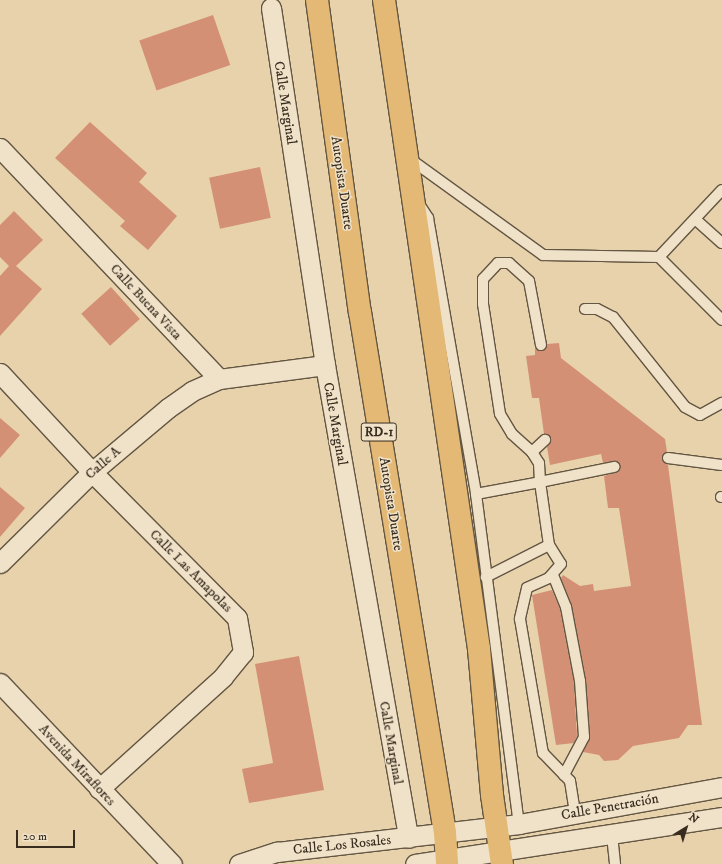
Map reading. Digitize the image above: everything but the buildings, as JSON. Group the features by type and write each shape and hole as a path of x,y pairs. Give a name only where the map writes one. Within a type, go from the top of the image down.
{"highway":[{"name":"Autopista Duarte","path":"317,0 360,312 446,833 447,861"},
{"path":"384,0 479,650 492,795 501,858"}],"street":[{"name":"Calle Marginal","path":"271,8 325,365 408,838"},
{"name":"Calle Buena Vista","path":"0,148 219,380"},
{"path":"219,380 325,365"},
{"name":"Calle Las Amapolas","path":"0,373 92,472 237,618 243,652 224,677 99,788"},
{"name":"Calle A","path":"0,563 92,472 168,408 192,391 219,380"},
{"name":"Avenida Miraflores","path":"0,683 172,864"},
{"name":"Calle Penetración","path":"497,827 722,787"},
{"name":"Calle Penetración","path":"447,861 501,858 612,835 722,817"},
{"name":"Calle Los Rosales","path":"239,864 277,852 497,827"},
{"path":"415,864 447,861"}],"lane":[{"path":"408,157 543,255 659,257 722,320"},
{"path":"659,257 722,190"},
{"path":"414,199 428,218 476,494 519,824"},
{"path":"696,219 722,243"},
{"path":"541,345 529,281 509,262 498,263 483,279 483,304 500,414 508,430 532,452 538,464 549,545 561,564 553,575 527,588 520,619 543,753 570,781 575,813"},
{"path":"585,309 597,309 614,317 685,407 700,415 722,403"},
{"path":"532,452 545,440"},
{"path":"668,458 722,465"},
{"path":"476,494 614,467"},
{"path":"486,577 549,545"},
{"path":"553,575 566,606 580,682 584,737 564,775"},
{"path":"612,835 615,864"}]}
